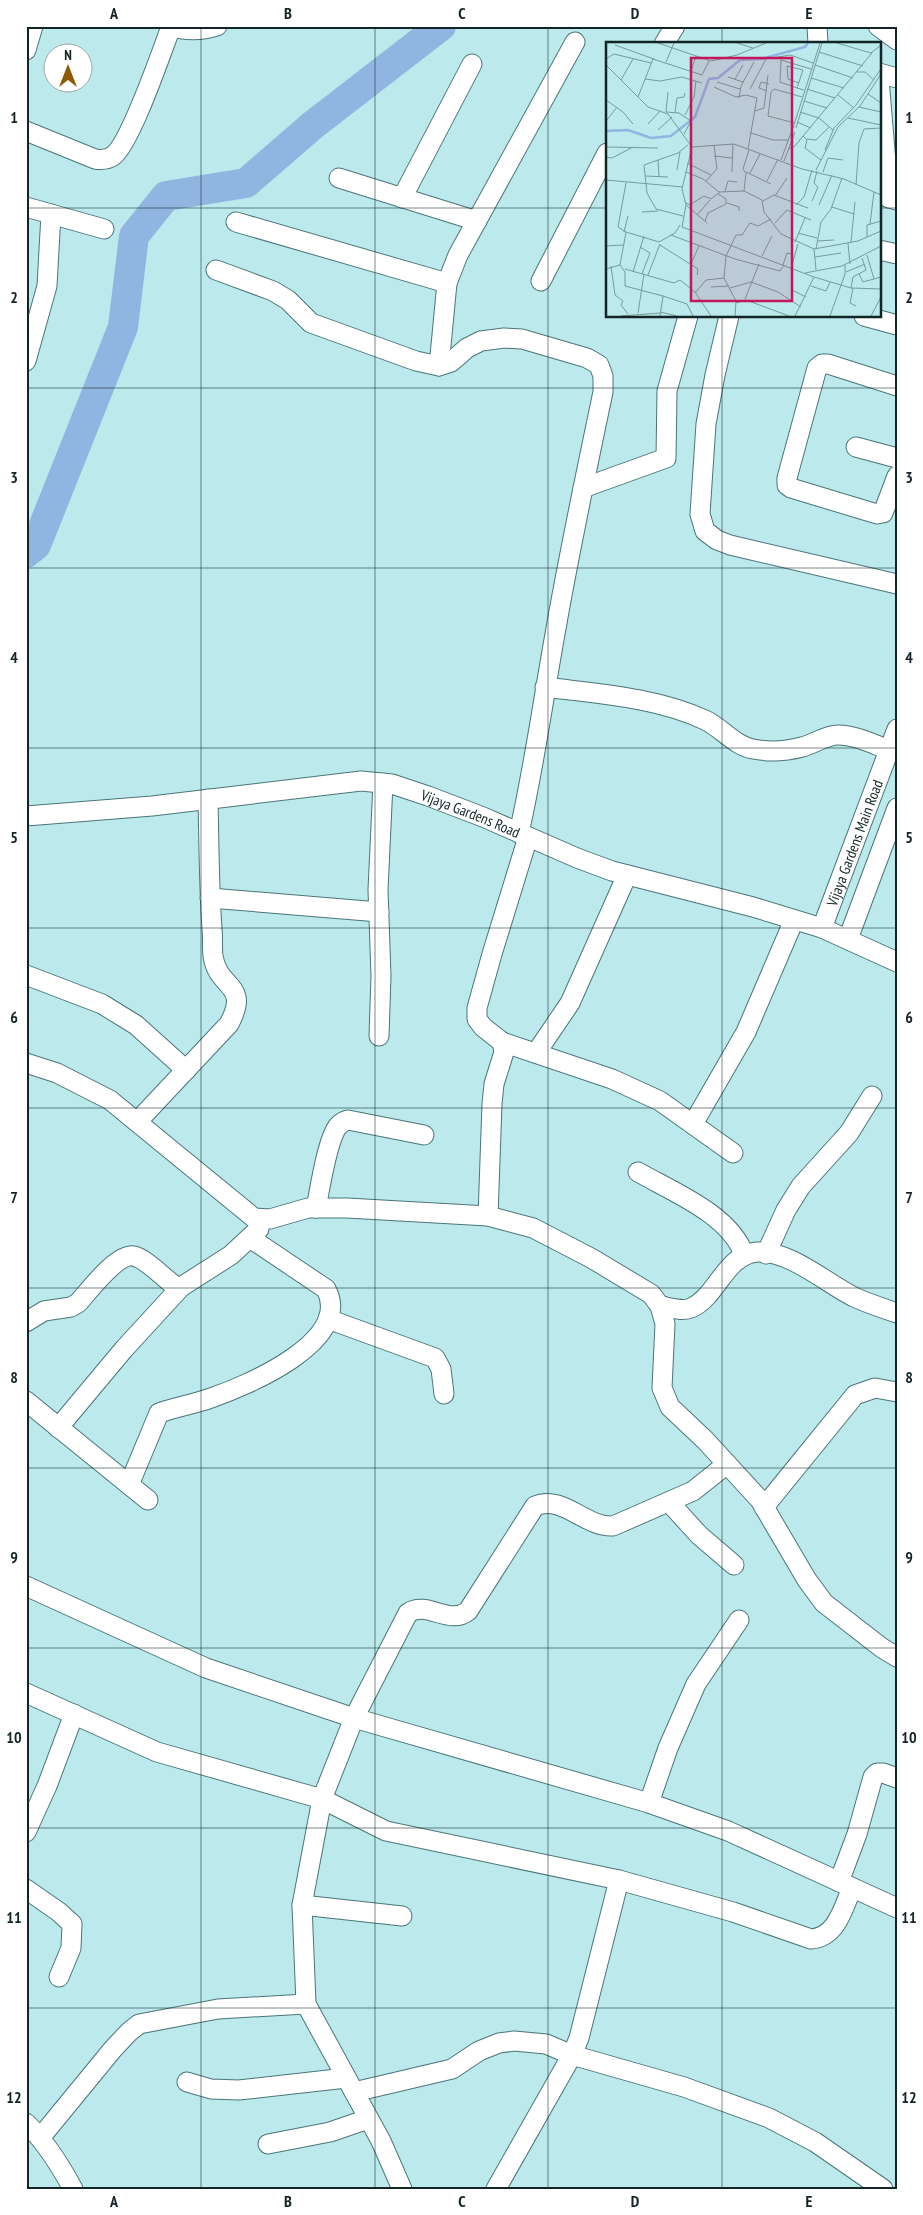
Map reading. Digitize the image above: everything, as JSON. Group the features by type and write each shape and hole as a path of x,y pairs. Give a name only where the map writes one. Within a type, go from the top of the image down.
{"street":[{"path":"26,50 34,26"},
{"path":"26,131 95,159 106,160 114,156 127,138 170,27 181,30 206,29 217,26"},
{"path":"665,42 674,26"},
{"path":"818,26 818,42"},
{"path":"878,26 897,40"},
{"path":"439,366 448,283 458,255 576,42"},
{"path":"402,198 472,64"},
{"path":"880,73 897,78"},
{"path":"880,92 888,198 897,200"},
{"path":"541,281 606,155"},
{"path":"339,178 477,221"},
{"path":"26,207 104,229"},
{"path":"26,361 48,286 51,214"},
{"path":"236,222 448,283"},
{"path":"880,250 897,254"},
{"path":"216,270 273,290 288,300 311,323 416,361 439,366 451,362 467,348 481,341 504,338 522,339 587,358 599,365 603,376 603,392 546,687 523,835 478,1008 478,1020 483,1027 502,1042 612,1079 660,1101 733,1153"},
{"path":"583,488 666,458 667,391 687,318"},
{"path":"728,318 714,375 706,424 700,514 705,531 717,540 730,545 897,584"},
{"path":"871,318 897,325"},
{"path":"897,386 828,364 822,364 817,368 787,478 787,485 791,488 878,514 883,513 897,476"},
{"path":"856,447 897,458"},
{"path":"546,687 635,698 684,712 706,720 742,747 752,749 766,751 802,747 837,735 850,737 889,750"},
{"name":"Vijaya Gardens Main Road","path":"822,928 897,729"},
{"name":"Vijaya Gardens Road","path":"26,816 152,806 362,781 383,783 428,796 577,858 627,875 822,928 897,962"},
{"path":"380,1036 381,976 378,890 383,783"},
{"path":"137,1122 229,1024 236,1011 238,1001 234,991 217,970 213,956 208,799"},
{"name":"Vijaya Gardens Main Road","path":"848,939 892,832 897,808"},
{"path":"536,1053 570,1003 627,875"},
{"path":"210,898 379,912"},
{"path":"693,1124 746,1032 794,920"},
{"path":"26,975 102,1004 116,1012 136,1025 186,1070"},
{"path":"488,1216 492,1104 494,1084 504,1052 502,1042"},
{"path":"26,1063 57,1073 110,1100 254,1218 270,1219"},
{"path":"766,1254 786,1210 801,1186 849,1134 872,1096"},
{"path":"316,1208 329,1148 334,1132 339,1124 348,1120 424,1135"},
{"path":"638,1172 699,1206 721,1222 733,1232 740,1243 744,1255"},
{"path":"58,1428 124,1349 181,1287 231,1255 270,1219 285,1213 316,1208 347,1208 488,1216 533,1228 591,1258 651,1294 660,1306 664,1324 662,1388 670,1407 727,1464 764,1507 807,1580 824,1603 882,1648 897,1657"},
{"path":"129,1485 159,1413 211,1398 278,1369 317,1338 328,1319 329,1296 326,1289 250,1238"},
{"path":"660,1306 679,1309 690,1308 700,1301 733,1264 744,1255 758,1252 780,1256 854,1296 897,1313"},
{"path":"26,1322 44,1311 71,1307 78,1303 113,1265 125,1257 134,1256 144,1261 175,1286 181,1287"},
{"path":"328,1319 435,1358 441,1369 444,1394"},
{"path":"764,1507 855,1395 875,1388 897,1392"},
{"path":"26,1400 148,1500"},
{"path":"402,2189 368,2119 306,2004 302,1905 322,1799 354,1718 408,1613 414,1609 449,1617 462,1616 468,1611 536,1506 543,1503 554,1504 603,1527 626,1522 693,1491 727,1464"},
{"path":"669,1502 699,1535 734,1565"},
{"path":"26,1586 206,1668 354,1718 649,1803 728,1831 897,1908"},
{"path":"649,1803 670,1741 696,1684 739,1620"},
{"path":"26,1693 157,1752 322,1799 400,1835 619,1880 733,1912 811,1939 820,1938 830,1932 838,1919 873,1777 877,1773 883,1773 897,1778"},
{"path":"26,1832 47,1786 74,1714"},
{"path":"496,2189 572,2055 579,2038 619,1880"},
{"path":"26,1889 59,1912 72,1924 71,1948 59,1977"},
{"path":"302,1905 402,1916"},
{"path":"40,2138 113,2050 139,2024 218,2009 306,2004"},
{"path":"187,2082 211,2089 239,2090 350,2085 452,2069 479,2051 499,2043 532,2041 546,2044 572,2055 684,2087 769,2118 815,2142 883,2189"},
{"path":"268,2144 330,2132 368,2119"},
{"path":"26,2123 40,2138 60,2166 73,2189"}],"waterway":[{"path":"26,553 36,545 123,327 134,236 166,196 246,183 313,125 441,26"}]}
